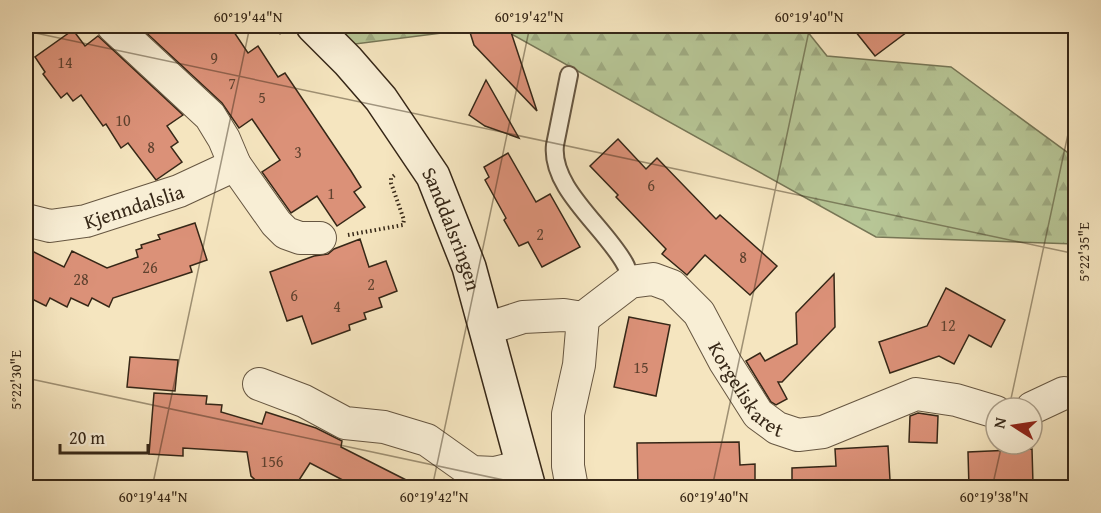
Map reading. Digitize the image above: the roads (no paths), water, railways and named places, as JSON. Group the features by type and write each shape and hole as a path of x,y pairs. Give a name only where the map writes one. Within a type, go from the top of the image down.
{"main road":[{"name":"Sanddalsringen","path":"299,31 348,60 381,99 433,176 469,267 526,477"}],"street":[{"path":"113,26 210,116 224,139 235,165 276,223 286,233 300,238 320,238"},
{"name":"Kjenndalslia","path":"26,220 50,226 86,221 179,191 235,165"},
{"name":"Korgeliskaret","path":"630,282 653,279 672,286 686,299 699,313 725,362 758,414 777,428 798,435 823,432 916,394 956,400 984,408"},
{"path":"486,328 523,317 564,315 583,318 630,282"},
{"path":"572,488 568,466 568,414 579,365 583,318"},
{"name":"Sanddalsringen","path":"259,384 304,401 345,423 384,427 427,440 472,472 526,477"},
{"path":"1044,402 1064,393"}],"lane":[{"path":"569,75 555,145 555,166 564,184 627,265 630,282"}]}
